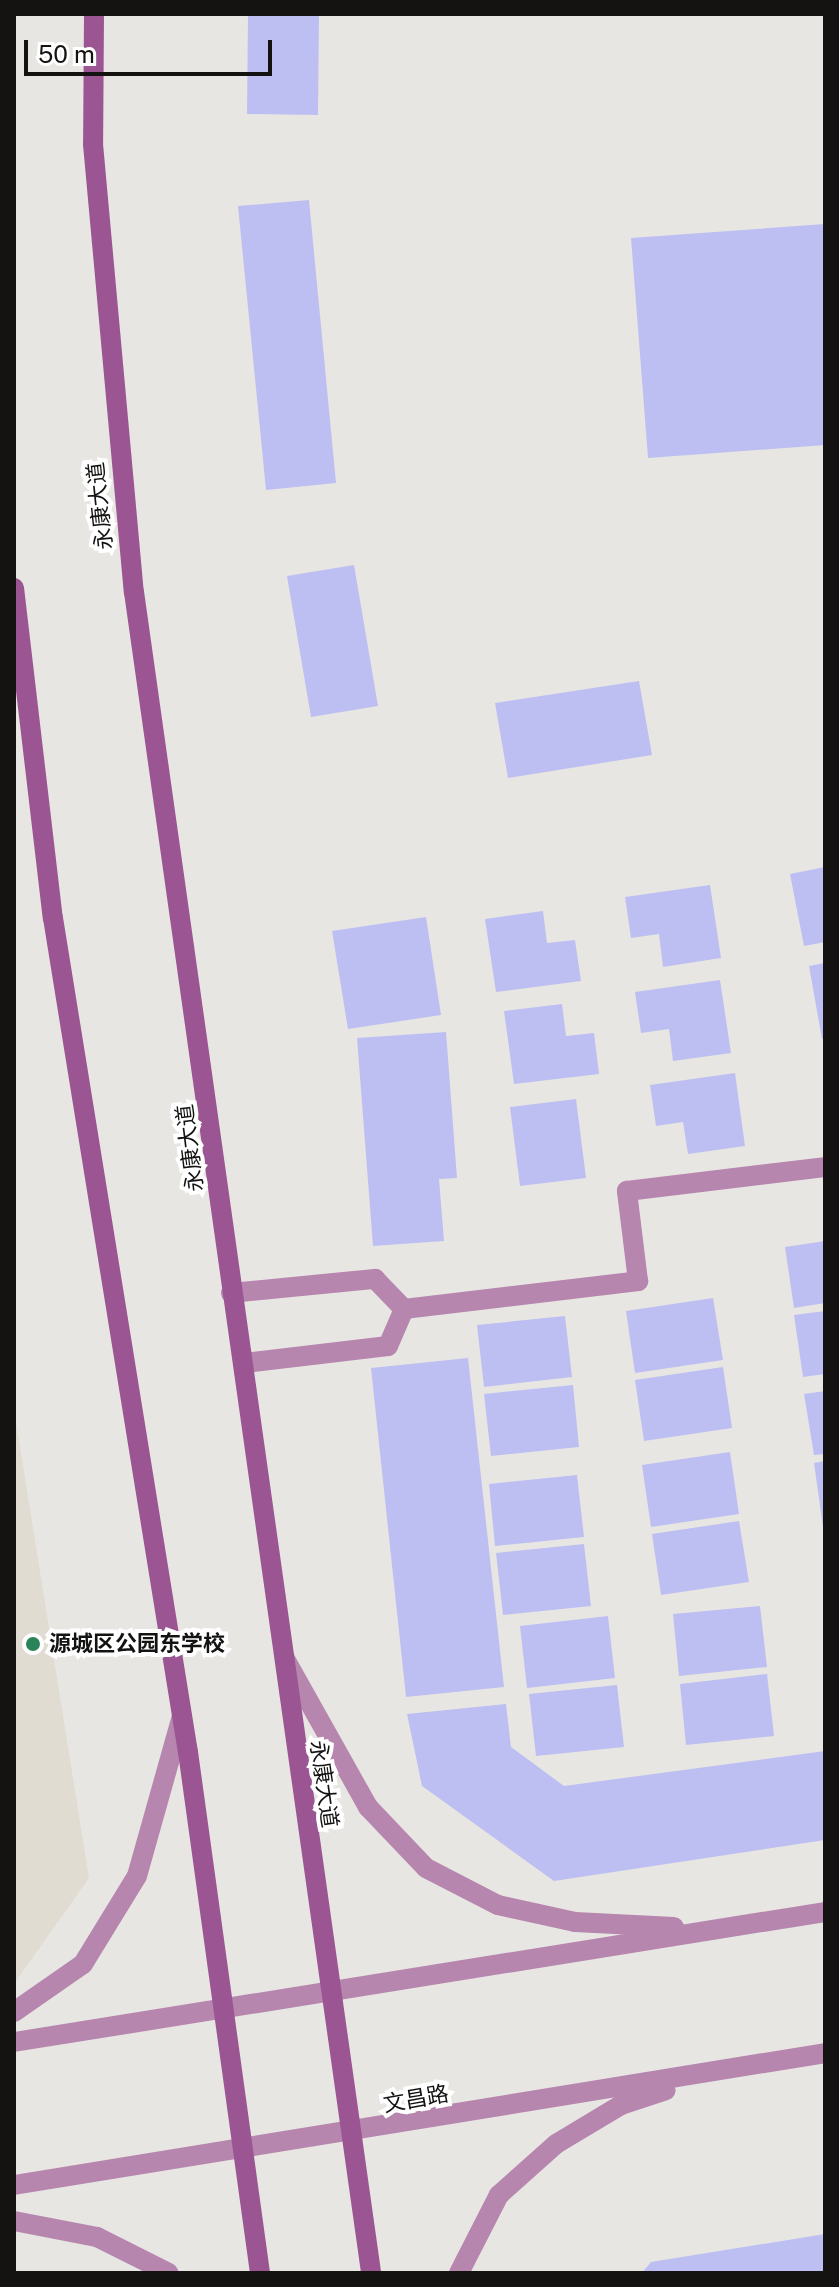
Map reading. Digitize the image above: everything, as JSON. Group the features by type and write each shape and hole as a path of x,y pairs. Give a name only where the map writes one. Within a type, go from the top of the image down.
{"main road":[{"name":"永康大道","path":"94,14 93,144 132,576 231,1293 245,1363 349,2135 371,2273"},
{"path":"14,588 53,918 182,1716 260,2273"}],"street":[{"path":"404,1309 638,1281 627,1191 825,1167"},
{"path":"231,1293 375,1279 404,1309"},
{"path":"245,1363 388,1346 404,1309"},
{"path":"283,1655 368,1807 426,1868 514,1909 575,1922 714,1930"},
{"path":"14,2012 83,1964 137,1876 182,1716"},
{"path":"14,2042 825,1912"},
{"name":"文昌路","path":"14,2185 349,2135 825,2053"},
{"path":"459,2273 499,2195 556,2144 621,2105 723,2070"},
{"path":"14,2221 97,2237 169,2273"}],"shaded area":[{"name":"源城区公园东学校","path":"14,1409 89,1878 14,1984"}],"building":[{"path":"248,14 319,14 318,115 247,114"},
{"path":"309,200 336,483 266,490 238,206"},
{"path":"825,224 825,445 648,458 631,238"},
{"path":"354,565 378,706 311,717 287,576"},
{"path":"639,681 652,755 508,778 495,703"},
{"path":"825,867 825,942 804,946 790,874"},
{"path":"710,885 721,958 663,967 659,934 631,938 625,897"},
{"path":"543,911 547,943 575,940 581,981 496,992 485,919"},
{"path":"426,917 441,1015 348,1029 332,931"},
{"path":"825,963 825,1038 822,1039 809,966"},
{"path":"720,980 731,1053 673,1061 669,1029 641,1033 635,992"},
{"path":"562,1004 566,1036 594,1033 599,1074 514,1084 504,1011"},
{"path":"446,1032 457,1178 439,1179 444,1241 373,1246 357,1038"},
{"path":"735,1073 745,1146 688,1154 683,1122 656,1126 650,1085"},
{"path":"576,1099 586,1178 520,1186 510,1107"},
{"path":"825,1241 825,1303 794,1308 785,1247"},
{"path":"713,1298 723,1360 635,1373 626,1311"},
{"path":"825,1311 825,1374 803,1377 794,1315"},
{"path":"565,1316 572,1377 484,1387 477,1325"},
{"path":"468,1358 504,1687 406,1697 371,1368"},
{"path":"723,1367 732,1428 644,1441 635,1380"},
{"path":"573,1385 579,1447 491,1456 484,1394"},
{"path":"825,1391 825,1454 814,1455 804,1394"},
{"path":"730,1452 739,1514 651,1527 642,1465"},
{"path":"825,1461 825,1527 823,1527 814,1463"},
{"path":"577,1475 584,1537 495,1546 489,1484"},
{"path":"739,1521 749,1582 661,1595 652,1534"},
{"path":"584,1544 591,1606 503,1615 496,1553"},
{"path":"760,1606 767,1667 679,1676 673,1614"},
{"path":"608,1616 615,1678 527,1688 520,1626"},
{"path":"767,1674 774,1736 686,1745 680,1684"},
{"path":"617,1685 624,1747 536,1756 529,1694"},
{"path":"506,1704 511,1747 564,1786 825,1751 825,1840 554,1881 422,1786 407,1714"},
{"path":"825,2234 825,2273 642,2273 651,2262"}],"place":[{"name":"源城区公园东学校","path":"33,1644"}]}
